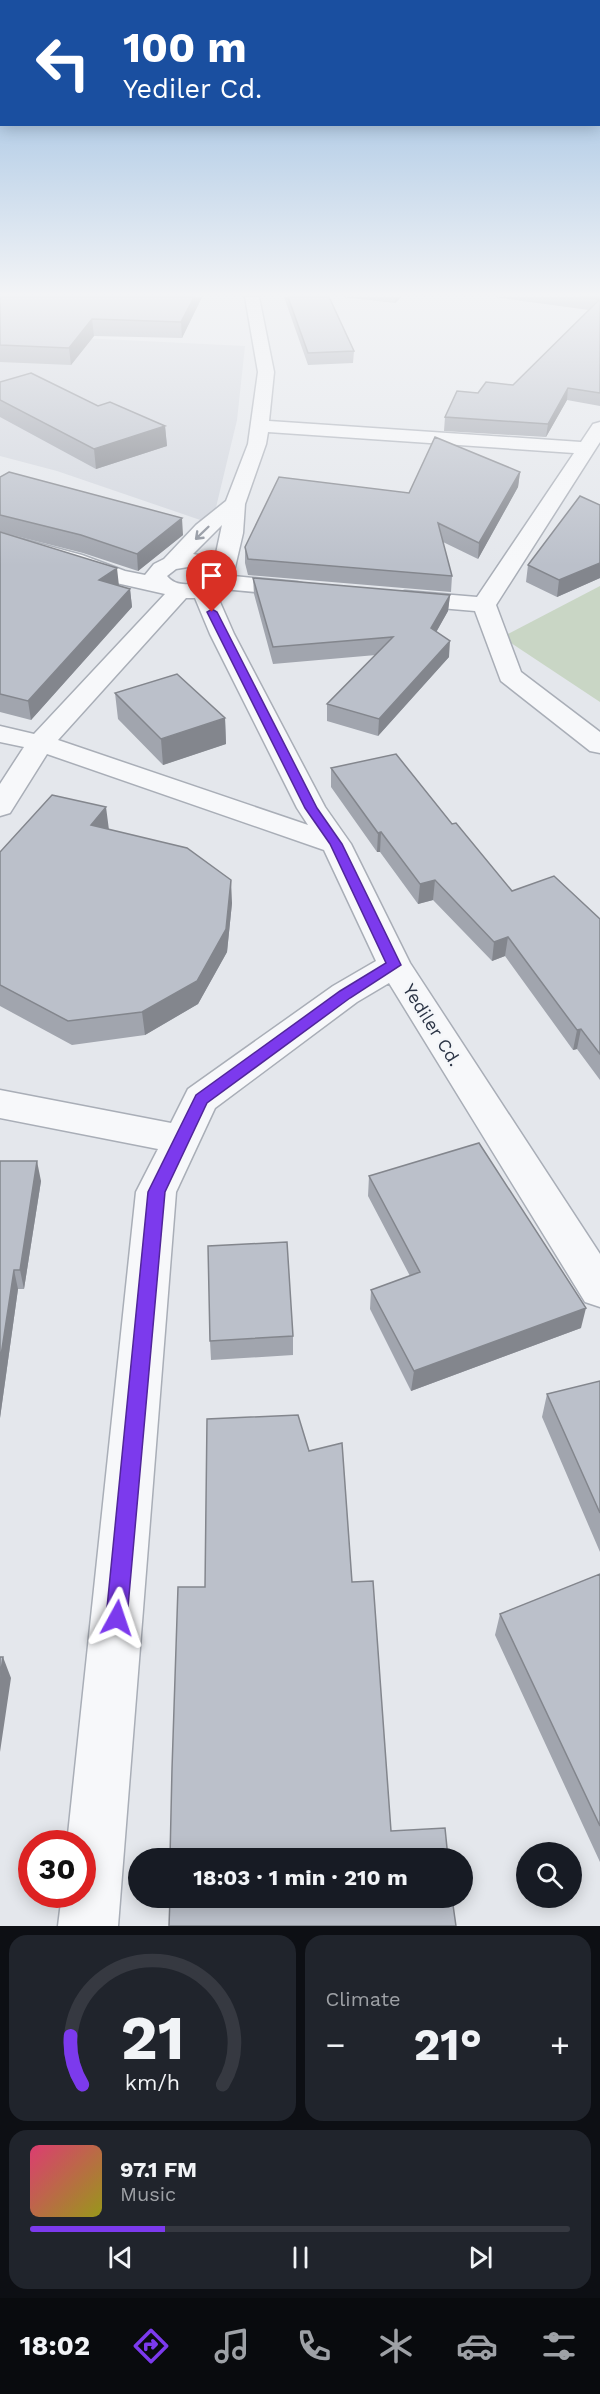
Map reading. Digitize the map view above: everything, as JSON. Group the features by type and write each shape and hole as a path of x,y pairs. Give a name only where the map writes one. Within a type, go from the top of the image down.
{"street":[{"path":"0,807 40,743 232,533 235,504 256,444 264,387"},
{"path":"259,426 586,448"},
{"path":"484,605 600,428"},
{"path":"189,579 204,530 235,504"},
{"path":"0,539 74,560 120,578 189,579 323,591"},
{"name":"Yediler Cd.","path":"189,579 222,634 311,808 336,844 394,965 600,1290"},
{"path":"381,596 484,605"},
{"path":"484,605 510,676 600,745"},
{"path":"0,735 40,743 336,844"},
{"path":"88,1926 156,1192 201,1099 345,994 394,965"},
{"path":"0,1104 182,1140"}],"shaded area":[{"path":"0,387 241,387 237,420 212,524 57,471 0,456"}],"green space":[{"path":"600,586 600,702 502,637"}],"building":[{"path":"0,387 59,387 98,406 110,402 165,426 94,449 0,400"},
{"path":"482,387 600,387 600,393 568,388 548,424 445,417 457,391 478,393"},
{"path":"435,437 520,472 479,543 438,523 452,576 248,559 245,547 279,477 409,493"},
{"path":"9,472 182,518 137,554 81,535 0,515 0,477"},
{"path":"580,496 600,505 600,563 559,580 528,565"},
{"path":"0,532 117,568 99,580 130,589 28,701 0,694"},
{"path":"253,578 450,595 431,628 450,641 379,719 327,704 393,637 273,647"},
{"path":"177,674 225,718 161,739 115,693"},
{"path":"396,754 452,824 456,823 512,891 554,876 600,919 600,1054 581,1029 577,1030 508,937 494,942 435,880 420,884 381,832 378,833 331,768"},
{"path":"52,795 106,807 91,825 187,848 231,880 226,929 197,981 142,1012 68,1021 0,985 0,852"},
{"path":"479,1143 586,1308 414,1371 371,1290 420,1272 369,1176"},
{"path":"0,1161 37,1161 20,1270 14,1270 0,1362"},
{"path":"287,1242 293,1336 210,1341 208,1246"},
{"path":"600,1381 600,1513 547,1394"},
{"path":"298,1415 309,1451 342,1443 352,1582 373,1581 391,1831 445,1828 447,1848 170,1848 178,1587 205,1587 207,1419"},
{"path":"600,1574 600,1826 500,1614"},
{"path":"0,1657 3,1657 0,1677"},
{"path":"170,1908 453,1908 456,1926 169,1926"}],"route":[{"path":"117,1618 156,1192 201,1099 345,994 394,965 336,844 311,808 212,612"}]}
